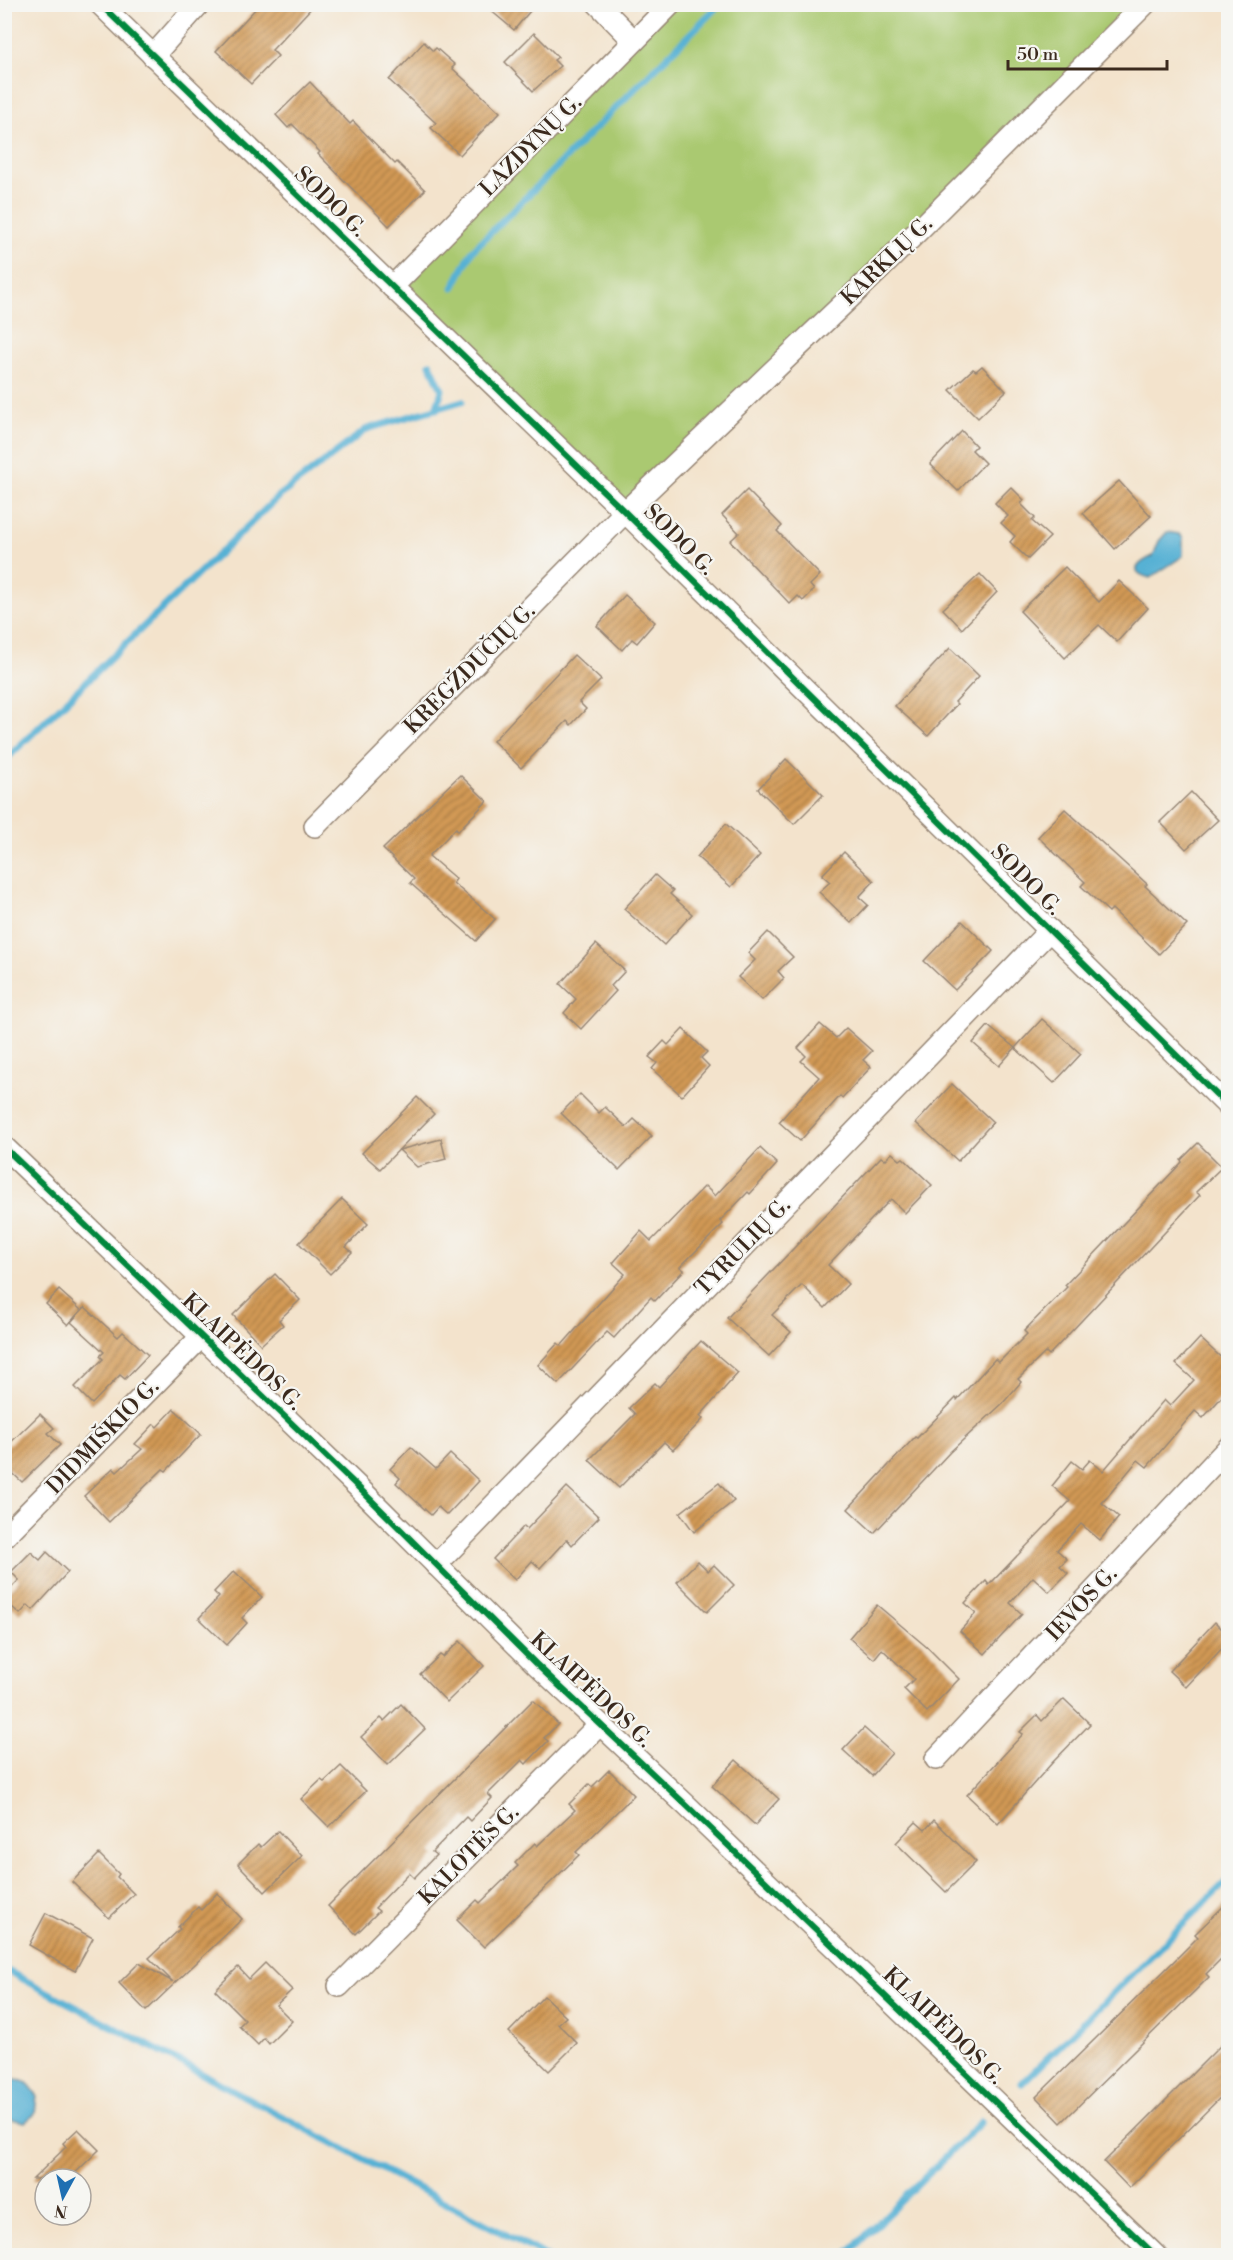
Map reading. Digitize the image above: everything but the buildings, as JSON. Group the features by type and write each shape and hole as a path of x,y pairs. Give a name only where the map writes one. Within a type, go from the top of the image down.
{"street":[{"name":"SODO G.","path":"100,4 625,512 1228,1106"},
{"path":"153,56 199,4"},
{"path":"598,4 634,41"},
{"name":"LAZDYNŲ G.","path":"392,287 670,4"},
{"name":"KARKLŲ G.","path":"625,512 880,268 1144,4"},
{"name":"KREGŽDUČIŲ G.","path":"315,826 625,512"},
{"name":"TYRULIŲ G.","path":"436,1565 1050,930"},
{"name":"KLAIPĖDOS G.","path":"4,1147 600,1724 1156,2256"},
{"name":"DIDMIŠKIO G.","path":"4,1537 201,1337"},
{"name":"IEVOS G.","path":"936,1760 1228,1448"},
{"name":"KALOTĖS G.","path":"339,1986 600,1724"}],"green space":[{"path":"671,5 1145,5 625,512 392,287"}],"water":[{"path":"1167,532 1179,534 1183,538 1183,556 1150,578 1143,576 1137,567 1153,556 1159,541"},
{"path":"12,2078 28,2083 37,2095 35,2114 25,2122 5,2118 5,2080"}],"waterway":[{"path":"453,288 472,251 720,4"},
{"path":"430,364 442,390 436,409"},
{"path":"4,761 279,496 367,429 462,401"},
{"path":"1022,2083 1228,1880"},
{"path":"4,1969 546,2256"},
{"path":"845,2256 981,2122"}],"cycle path":[{"path":"100,4 625,512 1228,1106"},
{"path":"4,1147 357,1486 536,1664 1156,2256"}]}
